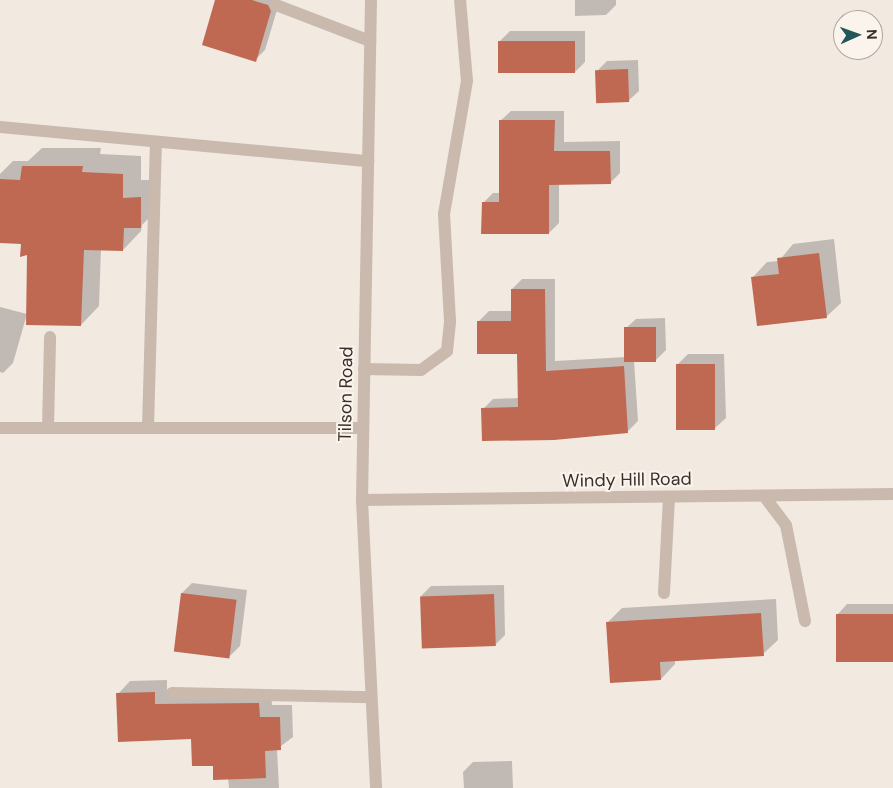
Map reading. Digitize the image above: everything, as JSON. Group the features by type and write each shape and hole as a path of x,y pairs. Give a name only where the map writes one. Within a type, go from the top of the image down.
{"street":[{"name":"Tilson Road","path":"370,0 362,500 376,788"},
{"path":"364,369 421,370 447,351 450,321 444,214 467,80 460,0"},
{"path":"276,5 370,41"},
{"path":"0,127 368,161"},
{"path":"148,428 156,142"},
{"path":"48,428 50,337"},
{"path":"0,428 363,428"},
{"name":"Windy Hill Road","path":"362,500 893,494"},
{"path":"764,496 786,525 805,621"},
{"path":"664,593 669,497"},
{"path":"172,693 371,697"}],"building":[{"path":"215,0 252,0 268,5 271,11 256,62 202,45"},
{"path":"498,41 575,41 575,73 498,73"},
{"path":"628,69 629,102 596,103 595,70"},
{"path":"499,120 555,120 554,151 610,151 611,184 549,185 549,234 481,234 482,202 499,202"},
{"path":"22,166 83,166 82,172 123,174 123,198 141,197 141,228 124,228 123,251 84,250 81,326 26,325 27,255 20,257 21,244 0,243 0,179 20,180"},
{"path":"819,253 827,318 757,326 751,277 779,274 777,258"},
{"path":"511,289 545,289 546,371 624,366 628,433 554,440 482,441 481,408 518,407 517,354 477,354 477,321 511,321"},
{"path":"624,327 656,327 656,362 624,362"},
{"path":"676,364 715,364 715,430 676,430"},
{"path":"181,593 237,600 229,658 174,652"},
{"path":"494,594 496,646 422,649 420,597"},
{"path":"761,613 764,656 660,662 661,680 610,683 606,622"},
{"path":"836,614 893,614 893,662 836,662"},
{"path":"155,692 155,704 259,703 260,717 280,717 281,750 265,751 266,778 213,780 213,766 192,766 191,739 118,742 116,693"}]}
